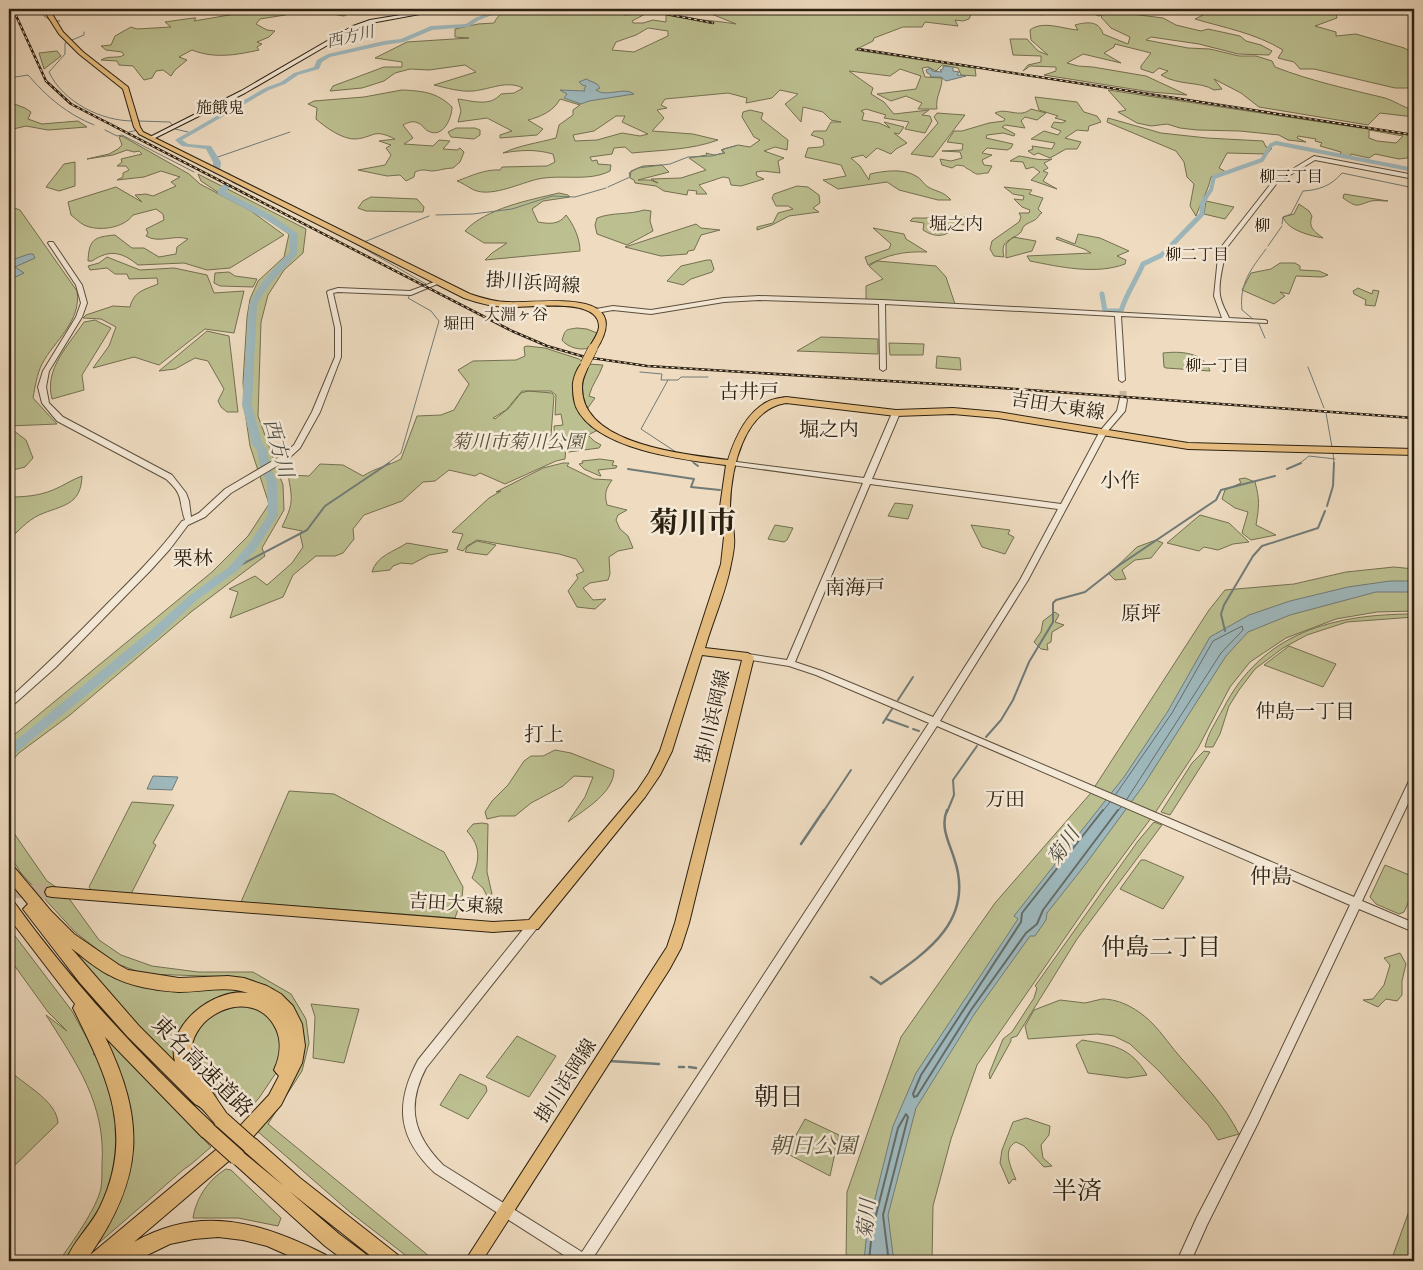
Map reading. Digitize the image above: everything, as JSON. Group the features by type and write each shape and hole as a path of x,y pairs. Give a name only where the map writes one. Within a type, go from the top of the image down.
{"highway":[{"path":"9,871 46,915 69,938 113,970 126,976 179,985 228,983 244,985 262,991 275,999 287,1011 294,1024 297,1046 294,1063 275,1100 229,1150 97,1261"},
{"name":"東名高速道路","path":"9,877 34,914 86,978 174,1073 222,1120 243,1151 332,1240 360,1261"},
{"name":"東名高速道路","path":"9,906 69,986 108,1030 208,1132 243,1151 294,1184 391,1261"},
{"path":"69,986 108,1058 119,1087 126,1129 125,1154 119,1179 107,1210 75,1261"},
{"path":"87,1261 141,1212 213,1153 248,1120 266,1098 285,1064 288,1041 284,1023 277,1013 266,1004 254,1000 237,998 217,1005 202,1014 189,1028 182,1042 182,1056 187,1070 222,1120"},
{"path":"118,1261 138,1248 165,1237 194,1230 222,1228 250,1231 319,1261"}],"main road":[{"name":"掛川浜岡線","path":"46,9 69,42 91,62 126,88 141,133 467,296 487,302 508,304 569,304 596,311 603,326 600,336 584,364 577,384 578,397 585,412 603,429 622,440 656,452 732,464 725,505 729,538 726,564 698,651 748,657 682,925 674,948 659,975 473,1261"},
{"path":"151,138 242,92 355,27 370,22 444,9"},
{"name":"吉田大東線","path":"732,464 737,446 748,424 762,407 772,400 896,413 974,412 1104,431 1188,446 1414,452"},
{"path":"534,925 654,775 668,746 698,651"},
{"name":"吉田大東線","path":"52,892 493,926 534,925"}],"street":[{"path":"1226,320 1217,296 1223,251 1250,213 1278,180 1314,158 1414,177"},
{"path":"51,243 79,284 84,303 79,317 46,371 42,387 46,403 60,419 169,477 178,485 183,494 189,521"},
{"path":"9,704 53,665 148,568 167,547 181,527 202,515 228,491 278,462 297,446 316,412 338,357 338,328 330,292 338,290 414,292 439,282"},
{"path":"596,311 613,308 650,312 724,300 759,298 882,302 1259,322"},
{"path":"882,302 883,369"},
{"path":"1118,314 1122,386"},
{"path":"534,925 428,1054 414,1079 408,1102 410,1126 417,1144 428,1160 439,1169 584,1261 935,721 1024,580 1104,431 1121,411 1123,400"},
{"path":"790,663 896,413"},
{"path":"732,464 1063,507"},
{"path":"748,657 790,663 820,673 1090,787 1414,928"},
{"path":"1184,1261 1357,903 1414,780"}],"green space":[{"path":"235,9 300,10 285,15 260,19 256,24 267,30 275,31 269,37 257,42 262,44 257,47 259,50 234,55 217,55 192,50 179,57 187,60 171,76 163,70 156,71 152,78 144,80 133,66 119,65 117,61 101,60 124,55 122,52 106,50 101,46 111,45 115,36 131,27 137,29 171,27 165,22 196,18 194,21 235,14"},
{"path":"301,9 357,9 344,16"},
{"path":"517,9 607,9 625,15 638,14 636,10 649,12 632,21 633,23 653,20 666,22 666,15 736,24 714,15 681,9 1047,9 1042,15 1026,11 1002,14 972,12 969,19 963,21 955,20 958,26 925,22 922,27 903,27 874,38 873,41 855,50 975,68 976,76 961,75 958,68 942,65 936,71 928,67 922,68 925,77 942,78 937,109 918,109 922,103 906,96 891,101 877,94 916,89 921,76 900,69 890,76 849,71 873,88 871,94 884,102 894,114 929,110 922,115 930,116 932,121 925,133 905,129 909,122 884,118 886,115 866,109 861,111 864,113 862,120 879,123 890,128 884,122 904,127 899,134 894,133 907,143 891,154 877,148 866,158 863,155 851,158 860,166 869,180 870,174 887,171 911,173 928,187 943,193 951,200 938,200 899,190 887,182 838,189 823,180 846,176 841,165 805,157 808,148 824,145 823,139 811,135 814,131 826,131 831,122 841,122 831,120 823,112 803,107 801,122 785,104 798,94 780,90 772,98 746,103 747,98 728,93 665,99 661,105 667,108 657,110 664,118 652,131 693,134 718,140 687,148 632,153 625,147 614,148 612,154 590,157 592,161 597,160 598,164 611,165 610,171 602,174 584,177 538,179 491,192 475,190 457,181 483,172 500,170 502,167 547,166 555,162 553,154 546,152 528,150 503,153 522,146 556,138 559,125 573,115 573,110 580,105 560,99 546,113 528,120 543,129 537,135 500,138 500,135 512,131 487,118 458,122 461,111 458,99 487,102 492,101 501,94 514,93 523,88 505,85 468,91 434,85 476,72 465,65 429,70 410,69 395,73 384,81 362,88 330,91 333,86 384,67 402,67 402,62 375,58 407,42 469,38 455,37 455,29 494,23 506,11","holes":["648,28 668,31 668,36 634,52 612,50 616,42 636,35","616,116 625,116 622,122 648,134 640,136 622,133 597,140 575,141 573,135 594,131"]},
{"path":"1047,9 1107,9 1115,13 1163,18 1176,25 1201,31 1208,29 1240,36 1246,41 1261,45 1272,51 1269,55 1238,54 1199,44 1151,37 1146,40 1188,48 1210,49 1239,56 1256,56 1272,61 1275,67 1302,76 1389,99 1414,110 1414,117 1380,113 1368,125 1259,107 1241,93 1214,79 1222,89 1214,90 1202,85 1175,81 1161,75 1168,71 1159,68 1153,73 1141,69 1141,66 1151,53 1115,44 1114,47 1104,53 1121,63 1083,54 1067,63 1146,76 1187,95 1151,92 1044,75 1056,71 1056,67 1030,66 1023,71 1028,65 1041,62 1041,56 1013,55 1010,39 1027,39 1038,51 1048,55 1031,40 1030,30 1035,27 1047,25 1078,30 1075,25 1092,23 1101,29 1103,34 1128,44 1130,37 1111,28 1101,17 1104,14 1099,16 1079,11 1054,11"},
{"path":"1184,9 1335,9 1337,18 1315,26 1336,32 1336,36 1356,34 1404,48 1414,53 1414,88 1395,88 1314,69 1300,69 1294,62 1278,58 1283,50 1272,44 1240,31 1195,19 1207,13"},
{"path":"57,51 61,56 44,69 39,53"},
{"path":"402,90 435,95 452,107 446,126 438,132 428,131 416,122 403,125 413,138 404,144 433,146 439,140 450,141 443,149 457,150 460,148 464,152 460,162 453,168 434,171 419,170 415,172 414,177 406,181 400,175 387,176 358,170 385,165 391,155 386,148 391,145 379,141 395,139 382,134 374,134 356,139 340,135 316,119 317,108 308,104 314,101 364,97"},
{"path":"1108,90 1414,136 1412,138 1414,157 1399,159 1375,154 1369,158 1351,154 1350,157 1340,155 1341,152 1320,146 1322,143 1315,141 1316,139 1298,136 1297,138 1306,142 1288,140 1279,135 1240,131 1197,130 1167,124 1151,126 1137,123 1118,112 1126,110","holes":["1369,130 1403,136 1396,143 1377,141 1369,138"]},
{"path":"1035,97 1077,102 1084,112 1097,116 1101,122 1089,126 1088,131 1077,130 1065,138 1081,142 1077,149 1066,149 1050,158 1038,153 1034,155 1028,151 1033,149 1032,146 1052,149 1055,143 1031,139 1044,131 1058,135 1061,131 1051,127 1054,122 1062,123 1066,121 1055,118 1058,116 1039,110"},
{"path":"9,102 31,112 28,119 42,124 78,121 87,127 48,130 26,126 9,130 9,117 11,116 9,115"},
{"path":"1031,109 1046,113 1037,120 1025,117 1021,121 1025,128 1005,125 1002,127 1015,134 1014,136 1003,133 987,135 986,138 1013,144 1007,150 987,148 982,153 992,155 982,160 984,165 992,166 988,173 977,174 964,166 957,165 952,168 942,165 940,159 951,161 962,158 960,152 942,151 962,150 963,144 947,142 954,131 962,131 989,123 1004,121 1005,119 995,113 1004,111 1022,113"},
{"path":"750,110 763,113 761,119 788,140 787,150 775,147 764,151 784,158 778,161 780,173 756,172 757,176 764,179 741,186 731,185 729,178 723,177 699,185 707,194 696,194 697,191 688,190 687,195 664,191 656,186 635,183 630,178 631,171 643,166 662,165 669,172 638,180 650,180 658,183 651,179 681,178 706,170 689,158 707,155 706,153 714,155 725,153 721,150 738,145 750,147 760,140 754,137 742,117 743,112"},
{"path":"937,113 965,115 933,157 911,154 938,123 934,117"},
{"path":"1108,118 1161,133 1263,141 1266,147 1272,148 1267,154 1227,153 1219,168 1226,172 1211,177 1196,216 1190,206 1194,184 1187,177 1184,162 1176,151 1107,122"},
{"path":"456,128 475,128 480,130 480,135 474,139 451,137 448,132"},
{"path":"122,136 189,174 200,184 251,211 284,235 230,268 207,270 184,263 138,265 127,257 116,254 105,255 88,261 91,244 97,238 115,235 132,248 144,248 159,257 176,254 177,247 188,239 156,239 146,236 148,233 146,229 164,220 163,214 156,209 133,215 124,223 111,228 90,227 84,225 71,215 68,202 116,187 142,202 135,195 146,194 153,196 176,186 171,182 180,177 161,171 144,177 117,180 123,177 123,173 129,170 126,166 117,166 122,162 121,159 142,154 139,151 127,150 113,155 87,159 109,154 118,149 122,145 119,137"},
{"path":"1019,156 1052,159 1044,163 1048,168 1043,171 1048,173 1043,181 1057,189 1031,180 1040,172 1033,167 1026,169 1023,162 1010,161"},
{"path":"75,162 75,186 59,191 46,187 64,164"},
{"path":"198,174 306,229 303,253 284,270 268,295 261,322 258,416 283,485 284,510 262,548 265,556 191,612 70,715 19,753 9,764 9,739 212,572 248,536 269,504 250,446 245,412 243,382 247,317 250,299 258,281 284,257 289,234 249,207 219,193 201,181"},
{"path":"797,186 808,187 819,195 820,203 813,208 819,212 789,216 772,225 757,230 757,227 773,223 778,213 793,209 788,206 776,206 772,198 774,194"},
{"path":"1004,187 1032,190 1029,194 1043,198 1038,209 1042,213 1035,220 1024,226 1021,232 1005,244 1003,247 1004,257 994,256 990,249 992,241 1019,222 1021,217 1019,213 1029,213 1030,210 1022,207 1014,199 1023,200 1024,196 1013,194"},
{"path":"559,193 570,197 543,201 532,209 538,222 557,222 566,215 576,232 580,251 485,260 507,243 484,243 465,231 484,216 496,211 522,202"},
{"path":"1344,194 1388,201 1373,201 1357,205 1343,198"},
{"path":"371,197 417,199 424,207 423,212 366,211 358,208 363,201"},
{"path":"1206,201 1234,207 1225,219 1204,214"},
{"path":"1299,204 1309,211 1312,216 1311,226 1323,238 1300,232 1285,222 1283,217 1294,214"},
{"path":"9,206 20,210 77,291 75,312 66,330 42,364 37,376 33,398 57,424 9,426"},
{"path":"644,210 651,211 650,221 653,231 627,245 597,234 595,225 597,218"},
{"path":"966,217 968,221 966,225 955,224 949,232 941,235 928,233 923,230 924,223 910,221 913,218 942,220"},
{"path":"696,224 701,228 720,230 701,235 694,250 688,251 687,254 661,256 625,247"},
{"path":"873,228 904,234 906,239 927,252 896,254 868,265 865,257 889,249 891,244"},
{"path":"1078,234 1100,238 1129,251 1117,256 1126,260 1125,264 1102,269 1078,269 1030,261 1027,256 1091,253 1056,239 1057,237 1075,244"},
{"path":"1013,237 1036,241 1032,251 1006,258 1006,244"},
{"path":"107,257 140,270 174,268 207,275 214,293 244,291 234,333 205,329 159,365 134,357 93,368 109,346 116,327 101,319 83,318 86,315 113,306 130,307 137,294 158,284 157,278 129,279 127,274 115,274 107,268 90,270 88,266 99,263"},
{"path":"711,260 714,269 712,272 691,279 683,285 667,281 681,266"},
{"path":"877,261 936,266 946,277 955,304 866,300 866,286 883,279 869,266"},
{"path":"1280,263 1295,263 1300,266 1300,270 1319,271 1328,275 1322,277 1296,276 1289,294 1280,292 1285,296 1274,304 1242,290 1251,273 1271,269"},
{"path":"229,272 235,276 257,279 253,287 220,286 214,283 215,273"},
{"path":"1358,288 1372,294 1373,290 1379,291 1375,306 1365,305 1366,300 1354,294 1353,291"},
{"path":"95,320 111,328 82,375 84,390 52,399 51,378 59,358 84,322"},
{"path":"577,328 597,333 589,348 574,348 562,340 566,331"},
{"path":"207,331 229,336 238,412 227,412 221,407 218,401 224,389 208,361 195,358 175,369 159,371"},
{"path":"821,337 878,339 878,354 797,351"},
{"path":"889,343 924,344 923,355 890,355"},
{"name":"菊川市菊川公園","path":"524,347 545,348 583,362 574,385 598,430 588,435 601,445 599,448 568,452 570,445 558,438 554,430 554,426 563,425 561,414 555,415 556,395 551,391 528,391 552,393 554,396 551,435 554,440 566,447 565,459 556,461 505,484 480,473 475,476 449,470 435,481 423,482 402,501 364,515 353,529 354,539 343,553 335,556 316,556 293,575 283,597 230,618 238,592 229,589 255,576 267,585 292,563 303,547 300,534 302,531 282,527 291,502 288,475 309,476 320,464 343,465 363,476 401,459 417,416 441,415 454,410 469,384 458,370 473,361 516,360 525,356","holes":["522,391 528,391 521,393 509,408 495,419 493,418 506,410"]},
{"path":"1177,352 1197,356 1203,360 1210,371 1166,368 1164,367 1163,353"},
{"path":"937,356 960,358 961,370 936,368"},
{"path":"588,364 603,365 589,396 595,398 587,409 583,397 583,386"},
{"path":"9,427 26,440 33,458 25,467 9,471"},
{"path":"600,459 614,461 612,465 617,466 616,468 598,470 600,476 584,469 579,464 583,463 582,461"},
{"path":"569,463 567,466 594,479 612,480 606,491 607,505 627,510 618,515 616,520 620,529 628,536 633,548 618,551 609,557 610,574 608,580 590,583 583,588 593,600 606,599 595,609 577,607 568,591 578,578 576,575 584,571 576,559 559,554 477,540 463,551 457,549 463,534 452,532 489,498 501,491 496,492 543,468"},
{"path":"82,476 81,486 74,499 69,503 35,517 9,540 9,497 42,494"},
{"path":"1245,478 1255,482 1257,488 1258,513 1256,525 1276,535 1251,540 1242,533 1248,512 1235,508 1222,499 1225,490 1241,483 1239,479"},
{"path":"895,503 913,505 908,519 888,516"},
{"path":"1200,515 1229,523 1249,542 1233,544 1218,550 1204,547 1199,551 1167,543"},
{"path":"775,525 793,528 784,542 768,539"},
{"path":"971,525 1010,530 1008,534 1014,537 1005,554 982,547"},
{"path":"1156,540 1163,543 1151,558 1135,560 1122,570 1126,579 1115,580 1109,574 1137,547"},
{"path":"477,541 496,545 487,555 465,552 467,547"},
{"path":"407,543 448,550 447,552 429,555 412,564 401,563 393,566 390,570 372,572 377,562 386,554"},
{"path":"1394,567 1414,569 1414,611 1377,612 1336,619 1286,638 1250,662 1230,687 1198,748 1157,810 1103,883 977,1065 951,1139 933,1206 932,1261 846,1261 847,1192 901,1037 995,903 1090,794 1209,610 1225,590 1294,584 1346,572"},
{"path":"1055,612 1059,615 1055,622 1064,625 1052,632 1051,642 1047,644 1048,650 1041,649 1034,642 1041,632 1043,621"},
{"path":"1414,614 1414,617 1347,622 1307,635 1283,648 1255,669 1229,706 1220,734 1213,747 1205,747 1212,728 1239,683 1258,662 1279,645 1303,633 1329,624 1356,618"},
{"path":"1289,646 1336,664 1323,687 1264,665"},
{"path":"555,750 571,753 614,770 613,778 604,793 568,822 585,797 593,777 574,776 563,786 531,803 515,816 500,816 487,819 485,812 492,801 508,785 524,761 531,756 543,756"},
{"path":"1204,751 1210,752 1170,815 1161,812 1192,763"},
{"path":"289,791 334,794 444,852 463,887 462,898 455,918 241,902"},
{"path":"132,802 174,805 153,843 156,845 131,894 92,891 89,887"},
{"path":"1154,822 1162,825 1077,939 1017,1036 1011,1038 990,1079 989,1074 1003,1039 1012,1032 1034,998 1037,988 1035,986 1138,841"},
{"path":"473,824 488,824 487,872 492,894 487,896 483,888 472,878 477,865 478,853 475,842 467,831"},
{"path":"9,826 47,881 65,893 99,940 121,955 152,966 198,972 253,972 291,994 306,1019 309,1043 302,1071 268,1124 435,1261 413,1261 351,1213 256,1130 273,1110 296,1013 274,989 238,977 144,974 115,963 75,932 21,873 9,854"},
{"path":"1141,860 1184,877 1163,909 1120,889"},
{"path":"1385,865 1414,877 1414,890 1404,912 1399,914 1376,904 1370,897"},
{"path":"9,928 72,1011 95,1053 93,1054 99,1058 118,1103 120,1142 111,1185 96,1220 68,1261 59,1261 77,1236 99,1196 101,1188 102,1143 99,1123 87,1086 46,1015 67,1031 48,1012 9,958"},
{"path":"63,939 137,984 198,991 233,986 267,999 213,1003 189,1018 178,1041 186,1080"},
{"path":"1400,953 1406,964 1402,981 1402,995 1397,1001 1386,999 1378,1007 1363,1000 1373,999 1384,985 1390,965 1384,958"},
{"path":"1102,999 1123,1003 1152,1023 1213,1095 1239,1134 1218,1140 1208,1125 1159,1071 1130,1044 1114,1036 1097,1034 1028,1039 1025,1026 1034,1010 1060,1000 1085,1003"},
{"path":"248,1003 271,1011 282,1030 280,1067 259,1098 244,1115 226,1104 212,1092 190,1061 189,1042 198,1023 215,1010"},
{"path":"311,1004 359,1009 344,1063 313,1058 315,1017"},
{"path":"103,1033 211,1147 85,1255 130,1136"},
{"path":"517,1036 556,1056 529,1097 486,1077"},
{"path":"1082,1040 1119,1048 1127,1052 1141,1065 1147,1075 1127,1078 1088,1073 1076,1045"},
{"path":"12,1073 47,1101 56,1115 58,1123 9,1171 9,1076"},
{"path":"460,1074 486,1086 487,1091 468,1119 440,1105"},
{"path":"1026,1118 1050,1126 1049,1135 1041,1145 1043,1158 1052,1166 1044,1167 1024,1146 1016,1142 1012,1145 1008,1155 1016,1180 1013,1179 1009,1184 1000,1163 1002,1150 1013,1122"},
{"name":"朝日公園","path":"805,1119 839,1135 830,1176 786,1153"},
{"path":"226,1169 231,1170 281,1218 278,1226 238,1218 193,1218 197,1203 204,1190 214,1178"},
{"path":"1413,1200 1414,1261 1391,1261"}],"water":[{"path":"943,66 953,67 953,71 959,72 957,75 966,76 946,81 941,77 930,77 931,75 926,70 931,68 932,71 942,72 940,70 943,69"},
{"path":"586,79 597,84 600,88 596,90 600,92 625,91 634,94 581,104 564,98 567,94 560,90 585,91 586,86 579,82"},
{"path":"33,254 35,258 15,267 24,273 9,280 9,261"},
{"path":"1390,581 1414,581 1414,592 1376,592 1290,615 1248,632 1226,656 1143,786 1047,913 1046,920 1035,936 1030,936 975,1013 916,1108 888,1215 893,1255 897,1257 897,1261 864,1261 867,1231 893,1126 916,1073 1018,919 1014,916 1124,777 1168,711 1210,637 1249,615 1290,601 1348,587"},
{"path":"153,776 178,777 172,790 147,789"}],"waterway":[{"path":"40,9 44,16 50,20"},
{"name":"西方川","path":"228,176 216,171 217,162 209,147 188,146 178,140 267,89 283,83 296,74 317,68 319,61 328,56 384,43 402,41 431,28 467,26 477,19 505,9"},
{"path":"72,40 84,35 84,32"},
{"path":"67,42 65,43 65,54 49,72 55,83 73,101 84,108 108,118 133,121"},
{"path":"9,78 28,75 58,104 75,116 94,125"},
{"path":"138,121 170,122 175,129 188,132"},
{"path":"105,130 117,136 122,135 194,172"},
{"path":"129,132 138,130"},
{"path":"215,158 290,132"},
{"path":"1410,138 1414,139"},
{"path":"1204,200 1211,190 1214,177 1262,160 1271,145 1276,143 1414,170"},
{"path":"608,187 630,177 629,173 638,168 670,164 688,157 712,156 723,153 723,149 735,146"},
{"path":"1282,224 1283,217 1291,214 1303,191 1324,187 1342,173 1414,188"},
{"path":"232,182 342,236 426,284 420,288"},
{"name":"西方川","path":"9,752 154,634 193,598 233,569 253,546 273,515 272,482 265,467 262,450 257,444 247,405 253,305 259,292 272,275 293,254 294,234 268,217 221,192 228,185"},
{"path":"436,215 473,214 512,209 552,196 575,197 606,188"},
{"path":"1102,294 1105,311 1121,311 1143,264 1162,255 1202,214 1202,204 1205,199"},
{"path":"364,242 429,216"},
{"path":"1268,246 1282,226"},
{"path":"1265,338 1259,324 1242,310 1242,292 1247,277 1266,249"},
{"path":"387,464 401,453 439,321 431,311 408,298 410,295"},
{"path":"1308,367 1324,408"},
{"path":"640,372 662,374 661,380 668,380"},
{"path":"668,380 678,380 681,377 708,377"},
{"path":"668,380 641,429 679,454"},
{"path":"744,392 751,381"},
{"path":"1326,413 1332,447"},
{"path":"1333,452 1334,459"},
{"path":"1299,464 1309,456 1334,459"},
{"path":"1334,459 1334,464"},
{"path":"690,460 695,464"},
{"path":"233,569 307,530 325,506 389,463"},
{"path":"694,463 698,466"},
{"path":"1287,469 1299,464"},
{"path":"1327,506 1333,486 1334,464"},
{"path":"628,469 694,479 691,487 720,490"},
{"path":"986,737 1001,720 1013,700 1029,662 1053,622 1053,603 1056,600 1085,592 1118,566 1216,500 1221,490 1275,476"},
{"path":"1225,631 1221,614 1224,605 1253,556 1262,546 1318,528 1325,511"},
{"path":"898,700 913,677"},
{"path":"883,723 892,709"},
{"path":"886,719 908,727"},
{"path":"913,729 919,731"},
{"path":"947,812 954,795 953,780 977,746"},
{"path":"823,812 851,770"},
{"path":"801,844 824,810"},
{"path":"871,977 881,984 898,972 930,947 943,933 952,917 958,900 959,880 945,828 944,822 947,810"},
{"path":"609,1061 659,1064"},
{"path":"679,1067 684,1067"},
{"path":"689,1067 696,1068"},
{"path":"554,1261 560,1257"}],"tunnel":[{"path":"1123,391 1123,400"},
{"path":"9,890 52,892"}],"railway":[{"path":"13,9 46,81 71,104 512,331 547,346 585,357 647,366 1002,388 1414,418"},
{"path":"641,9 713,23"},
{"path":"858,49 1414,135"}],"district":[{"name":"施餓鬼","path":"220,107"},
{"name":"柳三丁目","path":"1291,176"},
{"name":"堀之内","path":"956,224"},
{"name":"柳","path":"1262,225"},
{"name":"柳二丁目","path":"1197,254"},
{"name":"大淵ヶ谷","path":"516,314"},
{"name":"堀田","path":"459,323"},
{"name":"柳一丁目","path":"1217,365"},
{"name":"古井戸","path":"749,391"},
{"name":"堀之内","path":"829,429"},
{"name":"小作","path":"1120,480"},
{"name":"菊川市","path":"693,522"},
{"name":"栗林","path":"193,558"},
{"name":"南海戸","path":"855,587"},
{"name":"原坪","path":"1141,613"},
{"name":"仲島一丁目","path":"1305,711"},
{"name":"打上","path":"544,734"},
{"name":"万田","path":"1005,799"},
{"name":"仲島","path":"1271,876"},
{"name":"仲島二丁目","path":"1161,947"},
{"name":"朝日","path":"779,1096"},
{"name":"半済","path":"1077,1190"}],"water label":[{"name":"菊川","path":"1063,846"},
{"name":"菊川","path":"866,1219"}]}
